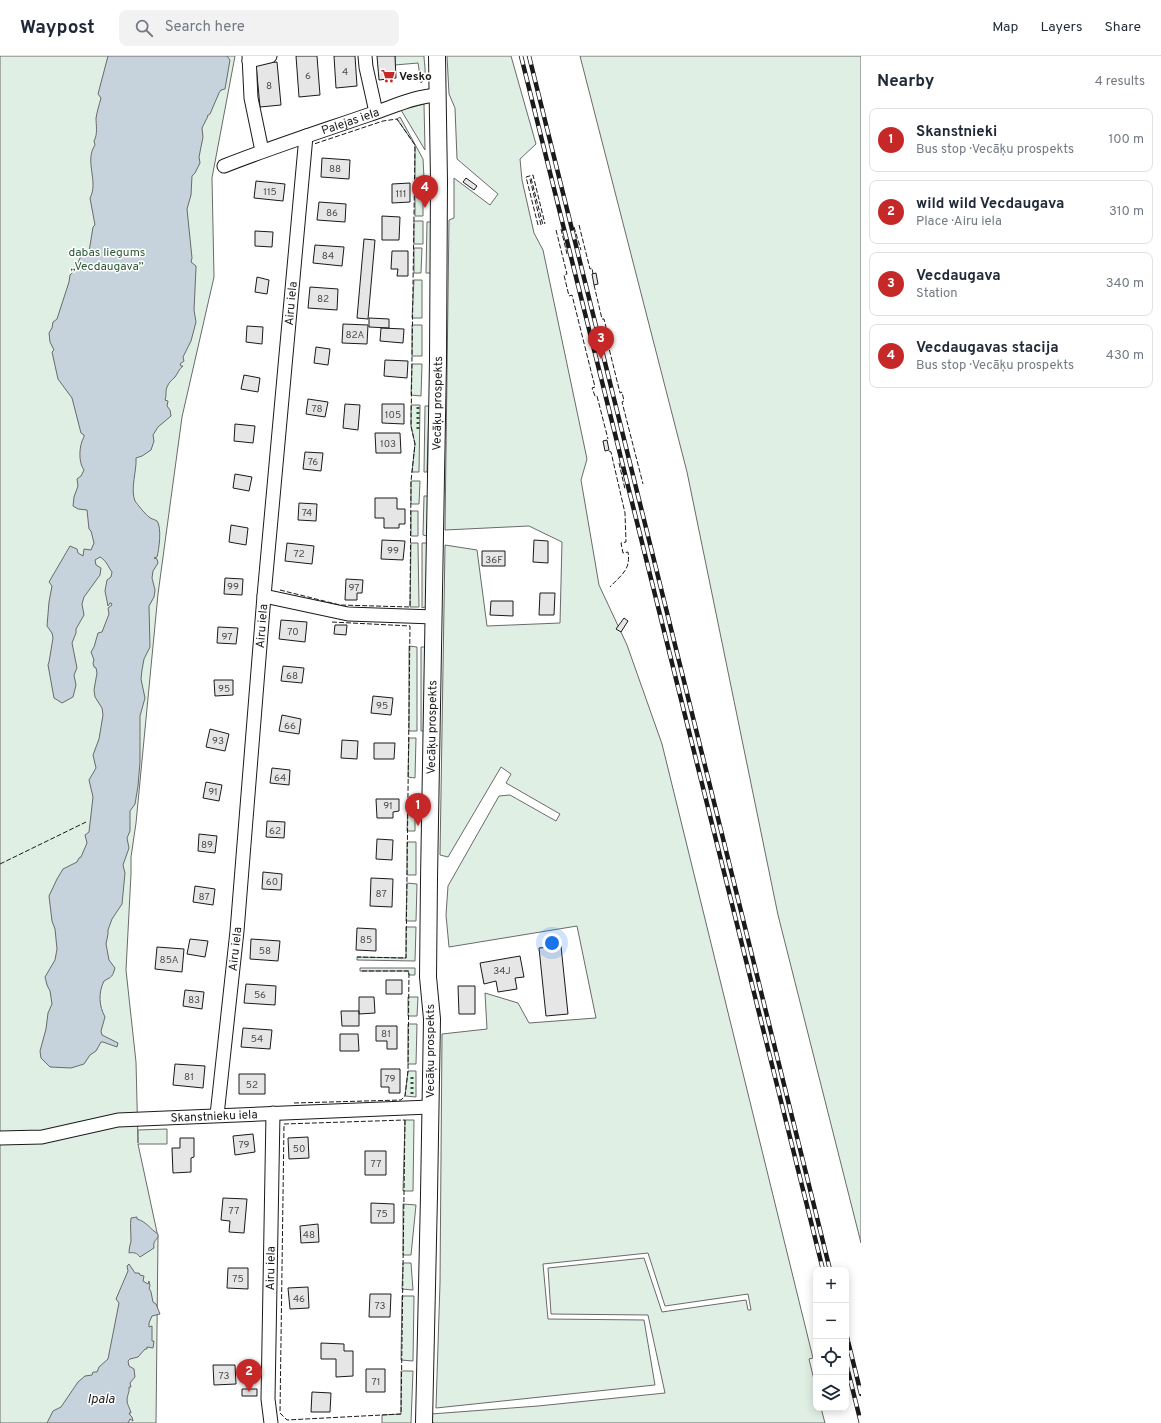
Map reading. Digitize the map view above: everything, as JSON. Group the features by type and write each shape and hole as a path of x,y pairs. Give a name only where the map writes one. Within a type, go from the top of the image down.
{"main road":[{"name":"Vecāķu prospekts","path":"424,1423 432,1019 428,977 428,879 438,361 439,181 437,56"}],"street":[{"path":"262,151 251,98 249,59 270,56"},
{"path":"365,56 376,112"},
{"name":"Palejas iela","path":"224,166 262,151 376,112 422,97 438,95"},
{"name":"Airu iela","path":"217,1116 237,931 264,596 306,136"},
{"path":"264,596 348,614 434,616"},
{"name":"Skanstnieku iela","path":"0,1138 42,1137 118,1120 430,1107"},
{"name":"Airu iela","path":"270,1423 268,1399 273,1114"}],"green space":[{"name":"dabas liegums „Vecdaugava”","path":"0,56 235,56 212,178 214,277 182,417 158,594 136,823 131,857 126,970 136,1062 138,1143 138,1130 167,1129 167,1144 138,1144 158,1237 156,1423 0,1423"},
{"path":"395,56 424,56 425,74 421,83 418,63 395,65"},
{"path":"447,56 511,56 536,144 520,159 522,180 534,233 543,250 587,459 581,480 599,585 627,645 662,744 813,1358 809,1359 813,1376 813,1411 822,1411 825,1423 433,1423 431,1414 538,1406 665,1393 648,1315 551,1314 548,1268 644,1258 662,1312 746,1300 748,1310 751,1310 748,1294 665,1306 648,1253 543,1264 548,1319 644,1320 655,1385 436,1408 440,1283 442,1034 487,1029 485,993 518,1003 529,1023 596,1018 577,926 449,947 446,915 448,886 499,796 510,795 556,821 560,814 506,783 511,774 501,767 448,857 440,855 445,545 477,550 487,626 560,623 562,542 529,526 445,530 449,220 454,218 454,178 490,205 498,194 457,159 455,108 449,94"},
{"path":"580,56 861,56 861,1243 778,915 687,472"},
{"path":"424,104 425,150 401,110"},
{"path":"400,117 423,159 424,178 415,178 415,145 397,119"},
{"path":"415,184 423,184 423,216 415,216"},
{"path":"414,221 423,221 423,244 414,244"},
{"path":"427,222 432,222 431,273 426,273"},
{"path":"414,248 422,248 421,273 414,273"},
{"path":"414,280 422,280 422,318 412,318"},
{"path":"412,325 422,325 422,356 412,356"},
{"path":"412,364 422,364 421,396 411,395"},
{"path":"411,405 420,405 419,472 412,472 415,444 411,426"},
{"path":"425,406 429,406 427,472 424,472"},
{"path":"411,481 420,481 419,504 411,504"},
{"path":"424,496 428,496 427,536 423,535"},
{"path":"411,511 418,511 418,536 411,536"},
{"path":"411,543 418,543 419,607 410,607"},
{"path":"422,543 428,543 427,606 422,608"},
{"path":"409,646 417,647 417,731 409,731"},
{"path":"421,647 425,647 426,731 421,731"},
{"path":"409,738 416,738 415,778 408,777"},
{"path":"408,801 415,802 415,831 407,831"},
{"path":"407,842 416,842 416,875 407,875"},
{"path":"407,883 417,884 416,921 406,921"},
{"path":"406,927 416,927 415,961 357,960 357,957 406,958"},
{"path":"360,968 415,968 415,975 409,975 408,971 360,971"},
{"path":"408,997 418,997 417,1016 408,1016"},
{"path":"408,1024 417,1024 416,1064 408,1064"},
{"path":"408,1071 416,1071 416,1097 405,1096"},
{"path":"405,1120 414,1120 413,1191 403,1191"},
{"path":"403,1204 416,1205 411,1255 403,1255"},
{"path":"403,1263 411,1263 413,1290 402,1289"},
{"path":"402,1296 414,1296 413,1361 401,1360"},
{"path":"401,1371 413,1371 411,1423 382,1423 382,1415 401,1414"}],"water":[{"path":"108,56 227,56 230,60 225,89 221,90 219,93 202,128 203,137 199,157 200,163 192,176 191,195 187,209 192,258 191,262 196,266 194,310 196,322 191,341 183,357 184,361 180,364 183,366 166,389 165,400 168,401 167,406 170,410 171,416 158,427 153,435 154,441 151,450 136,458 133,485 135,501 148,516 157,521 159,524 160,539 157,557 154,558 157,559 158,563 153,571 152,578 155,590 154,597 149,606 150,647 144,659 141,679 145,698 140,716 140,762 138,786 135,804 130,811 130,831 127,838 129,848 123,865 125,873 122,904 112,919 108,930 106,944 109,960 115,968 112,976 104,981 100,995 100,1004 105,1017 101,1031 102,1035 118,1043 117,1047 101,1042 96,1051 90,1055 84,1064 71,1068 50,1067 41,1058 40,1051 46,1029 48,1013 52,1004 50,991 45,977 55,960 57,949 49,896 63,869 77,862 81,857 87,843 85,835 89,832 93,797 89,780 96,768 93,755 99,739 103,715 102,708 95,697 94,690 97,673 96,668 94,667 94,660 91,652 98,633 102,632 109,614 108,608 112,605 110,603 108,606 105,591 107,580 111,577 112,572 106,562 100,557 95,560 96,565 101,568 100,575 84,597 82,604 84,615 76,629 72,643 77,668 74,675 76,685 73,697 62,703 54,698 48,665 53,638 52,633 47,626 52,586 49,582 70,546 77,549 78,553 83,556 84,549 91,550 94,543 91,531 89,529 87,510 78,509 73,506 74,497 78,486 77,479 81,476 84,470 81,463 80,454 84,435 81,433 72,398 58,379 52,352 54,350 50,342 49,333 53,322 57,319 70,275 75,270 80,258 89,252 93,227 95,225 90,198 93,185 91,158 95,145 96,118 101,98 98,94"},
{"path":"137,1217 137,1219 158,1234 158,1237 154,1243 154,1248 140,1257 135,1253 129,1253 131,1241 131,1218"},
{"name":"Ipala","path":"129,1264 135,1273 139,1273 140,1275 144,1276 143,1281 148,1284 149,1281 149,1288 153,1302 156,1304 160,1314 152,1316 149,1323 149,1327 152,1326 152,1341 154,1341 153,1348 147,1347 147,1349 145,1349 138,1357 128,1361 129,1366 134,1369 135,1377 130,1383 131,1387 129,1387 127,1400 131,1413 129,1413 133,1421 130,1419 128,1423 47,1423 53,1411 61,1407 78,1382 85,1376 92,1375 93,1372 97,1372 99,1367 108,1359 119,1303 116,1299 128,1271 127,1266"}],"building":[{"path":"296,56 317,56 320,95 299,97"},
{"path":"334,56 355,56 357,86 336,88"},
{"path":"377,56 395,56 396,78 379,80"},
{"path":"277,62 281,105 260,107 256,64"},
{"path":"322,158 350,160 349,179 321,177"},
{"path":"466,178 477,186 474,190 463,182"},
{"path":"256,181 285,184 283,201 254,198"},
{"path":"410,183 410,202 392,203 392,184"},
{"path":"319,202 346,204 345,222 317,220"},
{"path":"382,216 400,217 399,240 382,240"},
{"path":"255,231 273,232 272,247 255,246"},
{"path":"364,239 375,240 368,319 357,318"},
{"path":"315,245 344,247 342,266 313,263"},
{"path":"392,251 408,251 408,276 397,276 398,269 391,269"},
{"path":"596,273 598,284 594,285 592,274"},
{"path":"257,277 269,280 267,294 255,292"},
{"path":"310,287 338,289 337,310 308,308"},
{"path":"369,318 389,319 389,328 369,327"},
{"path":"343,324 368,325 367,344 342,343"},
{"path":"247,326 263,327 262,344 246,342"},
{"path":"381,328 404,329 403,343 380,341"},
{"path":"316,347 330,349 328,365 314,363"},
{"path":"385,360 408,361 407,378 384,376"},
{"path":"244,375 260,378 258,392 241,389"},
{"path":"308,399 328,402 325,417 306,414"},
{"path":"345,404 360,405 358,430 343,428"},
{"path":"382,404 404,404 404,424 382,423"},
{"path":"235,424 255,426 253,443 234,441"},
{"path":"375,433 400,433 401,453 376,453"},
{"path":"607,440 609,450 605,451 603,441"},
{"path":"305,452 323,453 321,471 303,469"},
{"path":"235,474 252,477 249,491 233,488"},
{"path":"375,498 397,498 397,509 405,509 405,524 399,524 399,528 384,528 384,518 375,518"},
{"path":"299,503 317,504 316,521 298,520"},
{"path":"231,525 248,528 246,545 229,542"},
{"path":"382,540 405,541 403,560 381,559"},
{"path":"534,540 548,541 548,563 533,562"},
{"path":"287,543 314,546 312,564 285,561"},
{"path":"482,551 505,551 505,566 482,566"},
{"path":"225,578 243,579 242,595 224,594"},
{"path":"346,579 363,580 362,593 357,593 357,600 345,600"},
{"path":"540,593 555,593 554,615 539,615"},
{"path":"491,601 513,601 513,616 490,615"},
{"path":"624,618 628,621 621,632 616,629"},
{"path":"281,620 307,622 305,642 279,639"},
{"path":"335,625 347,625 346,635 334,634"},
{"path":"218,627 238,628 236,644 217,643"},
{"path":"283,666 304,668 302,683 281,681"},
{"path":"214,680 233,680 233,695 215,696"},
{"path":"373,696 393,698 391,715 371,713"},
{"path":"282,715 301,719 299,734 279,731"},
{"path":"210,729 229,734 225,751 206,747"},
{"path":"342,740 358,741 357,759 341,758"},
{"path":"374,743 395,743 394,759 374,759"},
{"path":"272,768 290,770 289,785 270,783"},
{"path":"206,782 222,785 219,801 203,798"},
{"path":"376,799 399,799 399,811 393,812 393,818 377,818"},
{"path":"267,821 285,822 284,838 266,837"},
{"path":"199,834 217,836 215,853 198,851"},
{"path":"377,839 393,840 392,860 376,859"},
{"path":"263,872 282,874 281,890 262,889"},
{"path":"371,878 393,879 392,907 370,906"},
{"path":"195,886 215,889 213,905 193,902"},
{"path":"357,928 376,929 376,951 356,950"},
{"path":"190,939 208,941 205,957 187,954"},
{"path":"251,939 280,941 278,961 250,959"},
{"path":"561,946 568,1014 546,1016 539,948"},
{"path":"157,947 184,949 182,972 155,969"},
{"path":"520,956 524,977 515,978 517,989 498,992 496,981 484,984 480,963"},
{"path":"386,980 402,980 402,994 386,994"},
{"path":"246,984 276,986 275,1005 244,1003"},
{"path":"458,986 475,986 475,1014 459,1014"},
{"path":"185,990 204,992 202,1009 183,1006"},
{"path":"359,997 374,997 375,1013 359,1014"},
{"path":"341,1011 359,1011 359,1026 342,1026"},
{"path":"376,1026 397,1026 397,1049 387,1049 387,1041 376,1041"},
{"path":"243,1028 272,1030 270,1049 241,1047"},
{"path":"340,1034 358,1034 359,1051 340,1051"},
{"path":"175,1064 205,1066 203,1088 173,1085"},
{"path":"381,1069 400,1069 400,1093 389,1093 389,1087 381,1087"},
{"path":"239,1074 265,1074 265,1094 239,1094"},
{"path":"253,1134 255,1152 235,1155 233,1136"},
{"path":"308,1137 309,1158 289,1159 288,1138"},
{"path":"180,1138 194,1138 194,1157 191,1158 191,1172 173,1173 172,1148 180,1148"},
{"path":"365,1151 386,1151 386,1175 365,1175"},
{"path":"223,1198 247,1199 244,1233 229,1232 230,1221 221,1220"},
{"path":"371,1203 394,1204 394,1223 371,1223"},
{"path":"318,1224 319,1242 301,1243 300,1226"},
{"path":"228,1268 248,1268 248,1289 227,1288"},
{"path":"308,1287 309,1308 290,1309 288,1288"},
{"path":"370,1294 391,1294 390,1317 369,1317"},
{"path":"321,1343 344,1344 344,1351 353,1351 353,1376 336,1377 336,1359 321,1359"},
{"path":"213,1365 235,1365 236,1384 214,1385"},
{"path":"366,1369 385,1369 385,1392 366,1392"},
{"path":"242,1389 257,1389 257,1396 242,1396"},
{"path":"312,1392 331,1393 330,1412 311,1412"}],"railway":[{"path":"521,56 822,1267"},
{"path":"529,56 829,1267"},
{"path":"847,1339 861,1394"},
{"path":"849,1375 861,1423"}],"hedge":[{"path":"418,406 418,429"},
{"path":"412,1075 412,1094"}],"fence":[{"path":"280,590 340,605 410,607 411,481 415,444 411,426 415,145 397,119 383,121 314,144"},
{"path":"538,225 526,177 533,175 545,224"},
{"path":"541,225 531,178 543,225"},
{"path":"579,225 590,269 592,268 593,274"},
{"path":"574,227 581,250"},
{"path":"561,229 567,254"},
{"path":"556,230 567,274 564,275 569,296 572,295 595,387 592,388 595,396 597,396 608,439"},
{"path":"594,285 602,319 604,319 606,327 604,328 620,393 622,392 624,401 622,402 643,484"},
{"path":"609,451 611,452 625,513 626,542 621,543 623,553 628,552 629,558 627,568 610,587"},
{"path":"619,463 625,489"},
{"path":"332,622 410,626 406,958 357,957"},
{"path":"0,864 86,822"},
{"path":"294,1103 401,1100 405,1096 408,1071 409,971 360,971"},
{"path":"405,1120 401,1414 287,1420 280,1413 284,1124 405,1120"}],"place":[{"name":"Vesko","path":"388,76"},
{"name":"Vecdaugavas stacija","path":"425,208"},
{"name":"Vecdaugava","path":"601,359"},
{"name":"Skanstnieki","path":"418,826"},
{"name":"wild wild Vecdaugava","path":"249,1392"}]}
